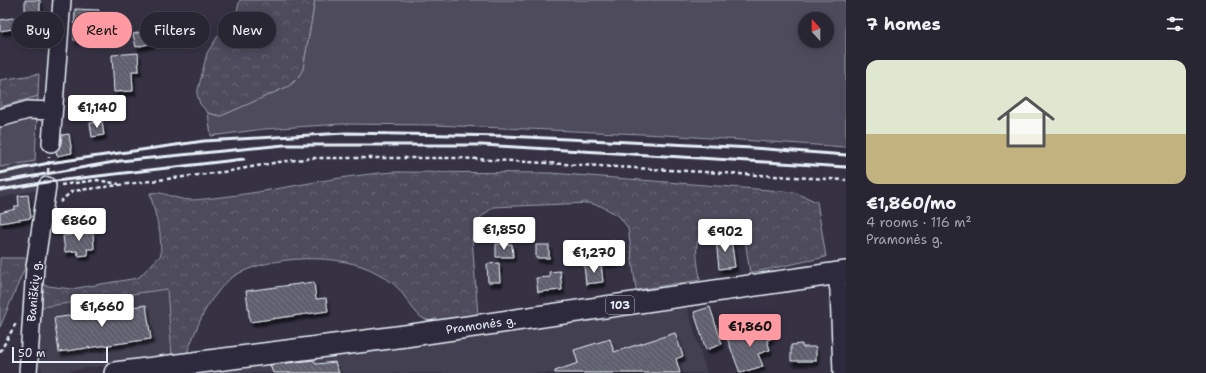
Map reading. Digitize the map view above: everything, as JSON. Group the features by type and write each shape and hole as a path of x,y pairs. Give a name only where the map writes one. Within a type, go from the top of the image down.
{"main road":[{"name":"Pramonės g.","path":"115,373 405,336 841,273"}],"street":[{"path":"51,143 62,0"},
{"path":"0,118 28,110 53,111"},
{"name":"Baniškių g.","path":"28,373 36,267 47,186"},
{"path":"841,273 839,290 842,373"}],"path":[{"path":"51,143 47,186 97,180 122,184"},
{"path":"42,224 65,196 72,192 314,158 458,158 846,180"}],"shaded area":[{"path":"35,161 36,190 0,198 0,167"},
{"path":"167,289 172,356 53,373 44,373 35,361 41,307"},
{"path":"685,301 707,373 177,373"}],"green space":[{"path":"240,0 315,0 303,69 299,76 289,86 221,116 208,113 200,104 197,94 207,53 218,36 218,48 276,48 276,12 237,12"},
{"path":"315,0 846,0 846,147 665,135 435,125 342,124 264,129 211,136 208,113 221,116 289,86 294,82 303,69"},
{"path":"39,74 38,96 0,107 0,80"},
{"path":"38,96 35,161 0,167 0,107"},
{"path":"393,172 551,173 794,192 817,202 826,257 750,273 744,233 732,227 718,227 706,230 698,239 697,253 700,280 636,290 628,228 619,216 601,206 588,203 493,207 480,218 472,238 478,316 443,321 429,321 417,313 397,287 377,273 362,266 325,259 285,260 249,269 234,276 220,288 207,307 199,322 186,355 172,356 167,289 41,307 41,285 71,289 138,278 161,255 160,233 150,193 163,193 186,200 198,200 348,177"},
{"path":"0,258 29,258 0,327"}],"building":[{"path":"25,0 40,0 40,12 25,12"},
{"path":"75,9 99,10 99,12 75,12"},
{"path":"12,18 12,29 0,31 0,20"},
{"path":"140,32 140,46 136,47 133,34"},
{"path":"138,53 139,71 132,71 133,91 114,92 112,55"},
{"path":"102,121 104,135 92,137 90,123"},
{"path":"69,134 72,153 57,156 56,151 61,144 62,135"},
{"path":"28,195 31,218 0,223 0,213 15,209 15,206 19,206 18,196"},
{"path":"86,229 86,234 93,233 94,249 87,249 88,255 78,256 77,251 65,252 63,236 71,235 70,230"},
{"path":"731,238 735,267 719,269 716,239"},
{"path":"615,241 617,262 603,263 602,242"},
{"path":"496,244 512,244 513,257 496,257"},
{"path":"536,245 549,245 549,258 536,258"},
{"path":"499,263 500,282 488,282 487,264"},
{"path":"601,263 603,282 586,284 584,265"},
{"path":"560,271 562,290 538,292 536,278 550,277 549,272"},
{"path":"314,282 316,299 326,298 328,311 250,322 246,291"},
{"path":"146,305 151,339 59,352 54,318"},
{"path":"710,307 722,344 706,350 694,312"},
{"path":"765,324 771,339 767,340 770,350 758,354 763,366 740,373 727,338"},
{"path":"675,333 683,356 676,359 680,373 555,373 555,371 578,363 574,350 610,339 614,352"},
{"path":"802,344 802,347 816,347 816,361 791,361 791,345"},
{"path":"314,360 316,364 335,362 339,373 273,373 270,365"}],"railway":[{"path":"0,173 49,163 204,141 346,133 505,136 753,148 846,155"},
{"path":"0,182 120,161 284,145 482,145 846,167"},
{"path":"0,190 47,182 244,159"}]}
